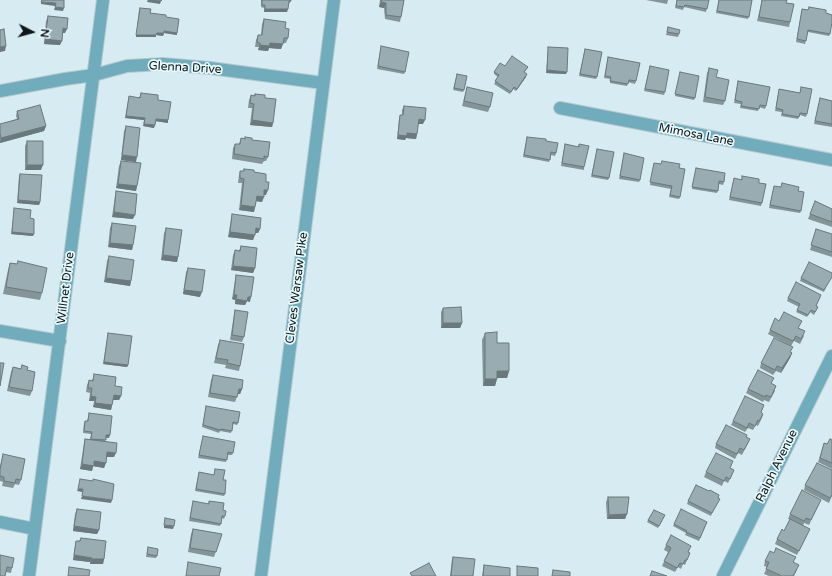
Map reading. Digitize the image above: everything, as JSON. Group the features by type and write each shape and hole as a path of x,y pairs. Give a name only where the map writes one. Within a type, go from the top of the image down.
{"street":[{"name":"Willnet Drive","path":"29,576 103,0"},
{"name":"Cleves Warsaw Pike","path":"261,576 334,0"},
{"name":"Glenna Drive","path":"0,91 94,75 127,66 163,64 210,68 323,83"},
{"name":"Mimosa Lane","path":"560,108 832,160"},
{"path":"0,331 60,341"},
{"name":"Ralph Avenue","path":"722,576 832,356"},
{"path":"0,522 36,529"}],"building":[{"path":"42,0 64,0 64,8 55,7 56,3 41,2"},
{"path":"262,0 291,1 289,1 288,9 265,9 265,5 262,5"},
{"path":"381,0 404,0 401,17 386,15 386,3 381,2"},
{"path":"677,0 709,0 707,9 685,5 684,7 676,6"},
{"path":"719,0 752,0 749,17 717,11"},
{"path":"762,0 787,0 786,3 794,4 790,22 759,17"},
{"path":"809,7 826,10 826,13 832,15 830,34 808,30 806,41 797,39 802,9 808,10"},
{"path":"140,8 151,9 150,13 166,15 166,17 179,19 177,33 164,31 164,33 157,33 156,35 136,35"},
{"path":"48,16 68,18 67,29 63,28 62,41 45,39"},
{"path":"264,19 286,22 285,28 289,29 288,38 284,38 283,44 270,43 269,46 260,45 260,43 257,42 258,35 262,35"},
{"path":"668,27 680,30 679,34 667,32"},
{"path":"4,29 6,46 0,47 0,30"},
{"path":"381,46 409,52 405,72 378,66"},
{"path":"548,47 568,48 567,72 547,70"},
{"path":"585,49 602,52 597,77 580,74"},
{"path":"512,56 528,67 524,72 527,74 517,89 514,87 511,92 495,81 499,75 494,72 500,63 505,66"},
{"path":"608,57 640,63 636,81 629,80 628,84 610,81 611,77 605,76"},
{"path":"650,66 669,70 665,92 645,89"},
{"path":"709,68 718,70 716,77 729,80 725,101 705,97"},
{"path":"680,72 699,76 695,98 675,94"},
{"path":"457,74 467,76 464,90 454,88"},
{"path":"738,81 770,87 766,106 760,105 759,109 741,106 742,102 735,100"},
{"path":"467,87 493,93 490,107 464,101"},
{"path":"801,87 812,89 807,114 800,113 799,117 782,114 783,110 776,108 779,89 800,93"},
{"path":"141,93 158,95 158,100 171,102 168,120 156,119 155,125 144,124 145,118 126,116 129,96 140,98"},
{"path":"255,94 265,95 265,98 276,99 273,123 252,120 254,104 250,103 251,95 255,96"},
{"path":"820,98 832,101 832,124 815,121"},
{"path":"40,105 46,126 1,138 0,124 19,119 17,111"},
{"path":"404,106 426,108 425,120 419,119 417,134 407,133 407,136 398,135 400,115 403,115"},
{"path":"126,126 140,128 137,157 122,155"},
{"path":"245,137 252,138 252,140 270,142 268,157 264,156 264,159 234,154 235,144 240,144 241,138 245,139"},
{"path":"527,137 546,139 546,141 558,143 556,153 551,152 550,160 524,155"},
{"path":"27,141 43,141 43,165 27,165"},
{"path":"565,144 579,147 579,144 589,146 584,167 562,163"},
{"path":"597,149 614,152 609,178 592,175"},
{"path":"624,153 644,158 640,180 620,176"},
{"path":"121,161 141,163 137,186 118,184"},
{"path":"662,161 680,164 679,168 685,169 680,197 670,195 672,186 650,182 654,163 661,164"},
{"path":"696,168 725,173 724,182 719,181 718,191 692,187"},
{"path":"244,169 254,170 254,172 266,174 266,182 269,182 268,190 264,190 264,197 257,196 255,207 241,205 244,179 240,178 240,171 244,171"},
{"path":"20,174 42,175 40,202 18,200"},
{"path":"742,176 759,179 759,183 766,184 762,203 730,197 734,178 742,180"},
{"path":"782,183 799,187 798,191 804,192 801,211 770,205 774,186 781,187"},
{"path":"116,191 137,194 135,215 114,212"},
{"path":"815,201 832,209 832,222 810,214"},
{"path":"14,208 31,210 30,218 34,219 34,234 12,232"},
{"path":"232,214 261,218 260,229 256,228 255,235 230,232"},
{"path":"112,223 136,226 133,245 110,243"},
{"path":"166,228 182,230 178,257 163,255"},
{"path":"816,229 832,234 832,252 811,245"},
{"path":"241,246 257,248 255,268 233,266 235,250 240,251"},
{"path":"109,256 134,260 131,281 106,278"},
{"path":"18,261 47,268 42,293 6,287 10,263 17,264"},
{"path":"809,262 832,273 832,277 824,290 801,278"},
{"path":"188,268 205,270 202,292 184,290"},
{"path":"236,275 254,277 251,297 248,297 247,301 236,299 237,295 234,295"},
{"path":"796,282 821,295 815,312 811,310 808,315 797,310 800,304 788,298"},
{"path":"461,307 462,323 443,323 443,308"},
{"path":"235,310 248,312 244,337 232,335"},
{"path":"784,312 802,321 798,328 805,331 801,339 796,336 793,341 770,330 775,318 779,321"},
{"path":"497,332 497,343 509,343 509,371 497,371 497,379 485,379 485,333"},
{"path":"108,333 132,336 128,365 104,362"},
{"path":"774,338 793,347 790,352 792,353 782,368 777,366 775,370 761,363"},
{"path":"220,340 244,344 240,366 227,363 228,360 216,358"},
{"path":"0,363 4,363 0,386"},
{"path":"22,365 28,367 27,370 35,372 32,391 9,387 13,367 21,369"},
{"path":"758,370 774,378 771,383 776,386 771,397 766,395 765,397 748,389"},
{"path":"94,374 116,377 115,386 122,387 121,396 114,395 112,405 95,403 96,397 91,396 92,388 88,388 89,380 93,381"},
{"path":"213,375 243,380 242,389 239,389 237,397 210,393"},
{"path":"745,396 764,405 761,412 763,414 759,421 758,420 755,426 749,423 747,428 733,421"},
{"path":"206,406 240,412 238,423 233,422 232,431 220,430 203,425"},
{"path":"89,413 112,416 110,435 106,435 106,440 91,439 92,432 84,431 85,421 88,421"},
{"path":"726,425 747,435 746,437 750,439 744,450 740,448 737,454 716,444"},
{"path":"203,436 235,442 233,453 228,452 227,460 199,455"},
{"path":"85,439 117,443 116,453 107,452 106,463 94,461 94,466 82,464"},
{"path":"830,439 832,440 832,463 820,458 824,443 827,444"},
{"path":"716,453 733,461 730,468 734,470 730,479 726,477 724,481 706,472"},
{"path":"3,454 25,459 21,480 16,479 15,483 4,481 4,477 0,476"},
{"path":"817,463 832,470 832,495 830,498 805,485"},
{"path":"215,469 225,470 223,480 226,480 225,494 196,489 199,472 214,475"},
{"path":"80,479 93,481 93,479 114,484 112,500 82,496 83,489 78,489"},
{"path":"696,485 719,495 718,498 720,499 712,513 688,501"},
{"path":"802,490 821,500 811,520 806,518 804,521 790,514"},
{"path":"608,497 629,497 627,514 609,515"},
{"path":"193,501 209,504 209,501 224,503 223,510 226,511 225,516 222,516 221,524 190,518"},
{"path":"77,509 101,512 99,530 74,526"},
{"path":"681,509 707,522 700,538 686,532 687,531 674,524"},
{"path":"654,510 665,515 659,526 648,520"},
{"path":"165,518 175,520 174,526 164,525"},
{"path":"790,519 810,529 799,551 777,539 782,529 784,531"},
{"path":"193,529 222,534 216,552 190,548"},
{"path":"671,535 691,546 688,552 690,553 687,560 685,560 683,564 680,563 677,568 664,561 671,548 666,545"},
{"path":"81,538 106,541 104,559 92,559 74,555 76,541 80,541"},
{"path":"148,547 158,549 157,556 147,554"},
{"path":"776,548 796,557 793,562 799,565 793,576 780,576 766,569 769,562 765,561 770,551 774,553"},
{"path":"0,555 14,558 12,568 7,567 5,576 0,576"},
{"path":"453,557 475,559 473,576 451,576"},
{"path":"188,562 221,568 219,576 186,576"},
{"path":"429,563 436,576 412,576 410,573"},
{"path":"484,565 510,568 510,576 483,576"},
{"path":"517,566 538,568 538,576 517,576"},
{"path":"69,567 90,570 89,576 68,576"},
{"path":"553,570 570,572 570,576 552,576"},
{"path":"652,571 667,576 650,576"}]}
